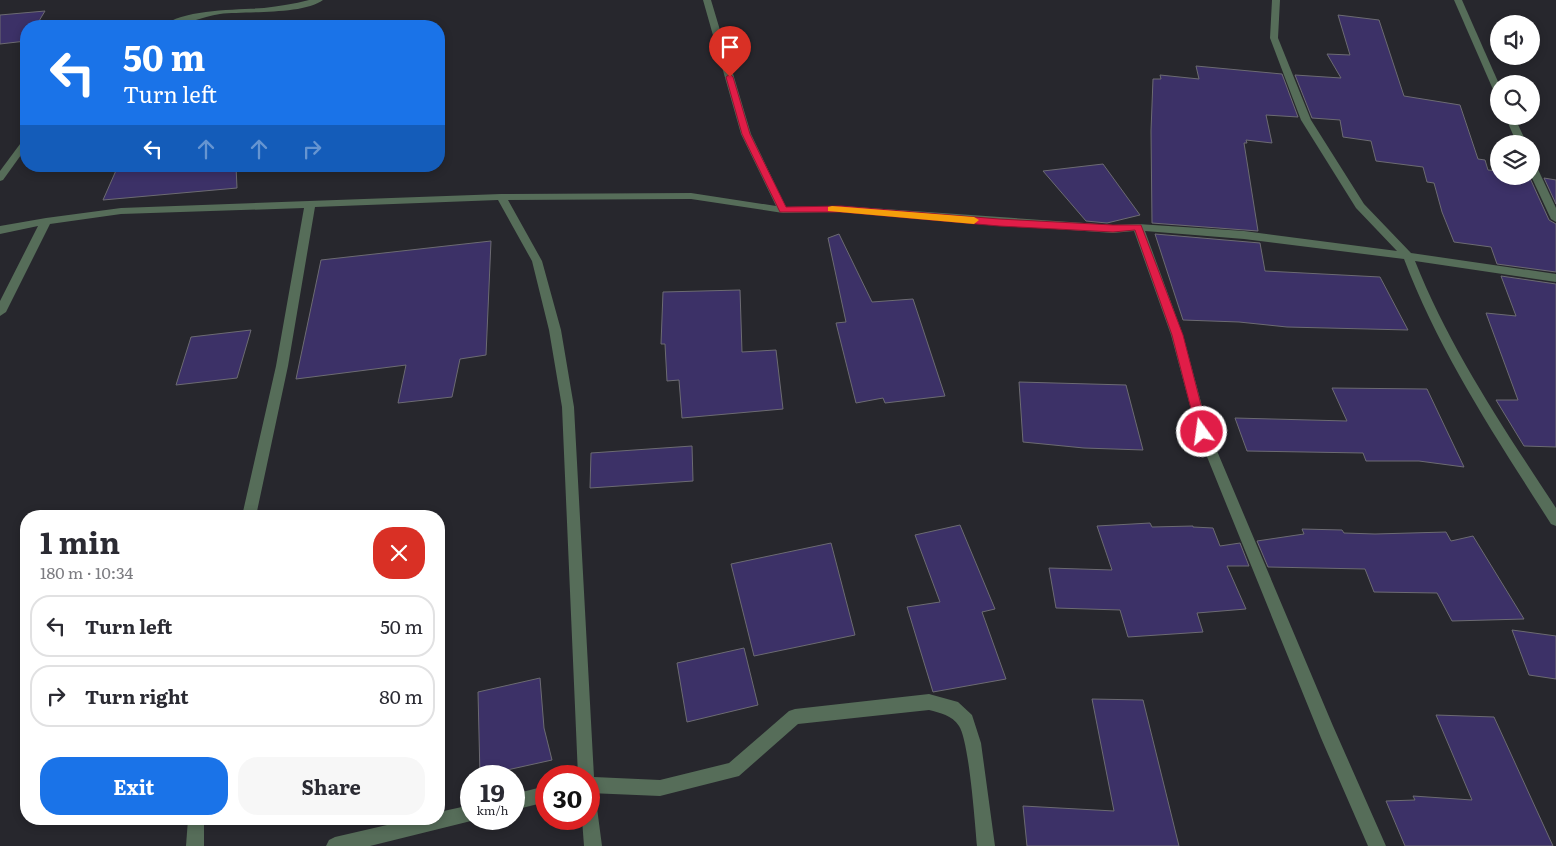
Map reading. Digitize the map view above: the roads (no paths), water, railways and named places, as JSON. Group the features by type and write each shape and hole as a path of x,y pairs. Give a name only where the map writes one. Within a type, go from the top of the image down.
{"street":[{"path":"182,20 219,12 291,7 319,0"},
{"path":"707,0 746,134 783,210"},
{"path":"1276,0 1274,38 1280,60 1306,120 1360,206 1408,256 1421,290 1480,400 1556,520"},
{"path":"1458,0 1491,75"},
{"path":"0,178 20,150"},
{"path":"1540,184 1556,219"},
{"path":"0,230 46,220 121,211 501,197 691,196 783,210 841,209 999,222 1113,228 1138,227 1244,235 1408,256 1556,278"},
{"path":"501,197 537,261 555,330 568,406 585,765"},
{"path":"249,510 282,366 310,204"},
{"path":"0,312 46,220"},
{"path":"1138,227 1177,335 1202,432 1323,723 1377,846"},
{"path":"600,785 660,788 733,770 796,717 929,702 952,708 966,721 974,743 986,846"},
{"path":"445,819 460,816"},
{"path":"195,846 196,825"},
{"path":"335,846 422,825"},
{"path":"591,830 592,846"}]}
